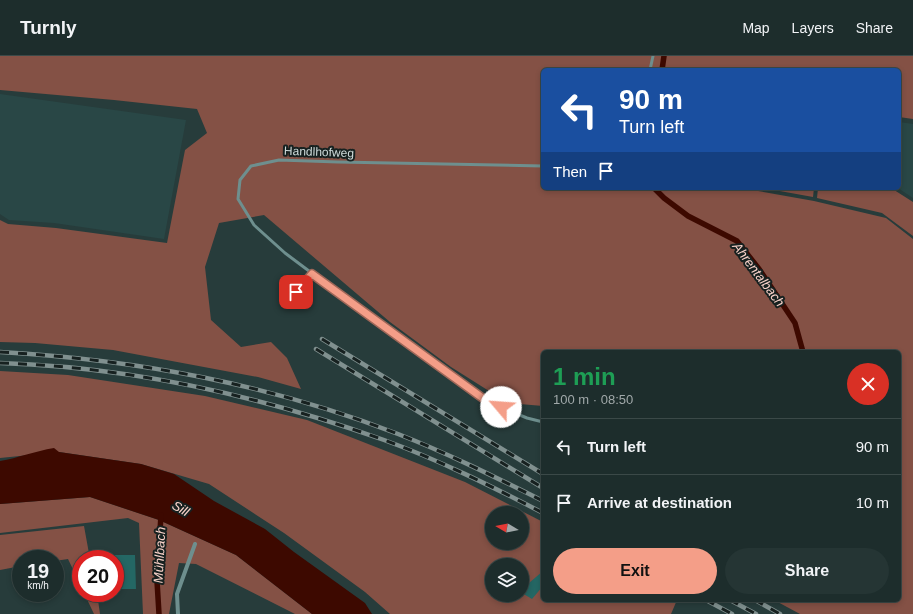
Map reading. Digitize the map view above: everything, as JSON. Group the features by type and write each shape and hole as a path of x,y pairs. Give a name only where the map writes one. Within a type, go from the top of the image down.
{"street":[{"path":"178,614 177,594 195,544"}],"lane":[{"path":"650,68 653,56"},
{"name":"Handlhofweg","path":"541,166 279,160 252,166 240,180 238,199 254,225 285,253 312,274 488,402 527,418 541,422"},
{"path":"296,292 312,274"}],"shaded area":[{"path":"0,56 913,56 913,119 901,117 901,68 541,68 541,190 752,190 814,201 886,218 913,239 913,614 800,614 778,602 901,602 901,350 541,350 541,406 508,403 451,367 390,322 264,215 219,223 205,267 211,320 241,347 271,342 287,358 301,389 258,377 113,350 35,343 0,342 0,220 8,224 56,228 167,243 185,150 207,133 197,109 0,90"},
{"path":"0,94 186,120 164,239 54,223 9,220 0,214"},
{"path":"901,122 913,124 913,198 901,190"},
{"path":"774,190 814,190 813,197"},
{"path":"818,190 894,190 913,202 913,236 882,213 817,198"},
{"path":"0,371 68,375 205,396 307,420 465,482 512,506 485,506 485,550 529,550 529,515 541,521 541,602 676,602 671,614 390,614 365,592 284,533 209,484 141,464 59,452 0,458"},
{"path":"90,497 159,520 236,555 312,614 295,614 196,564 179,563 169,614 143,614 139,523 128,518 0,533 0,504"},
{"path":"84,526 88,550 72,550 72,567 68,559 64,560 64,550 12,550 12,568 0,570 0,535"},
{"path":"88,602 98,602 100,614 94,614"}],"water":[{"name":"Sill","path":"54,448 59,452 141,464 174,474 214,501 265,529 294,552 365,603 372,614 312,614 236,555 159,520 90,497 0,504 0,461"}],"building":[{"path":"124,555 135,555 136,589 124,589"},
{"path":"541,573 541,588 532,599 529,597 529,583"}],"waterway":[{"name":"Ahrentalbach","path":"662,68 664,56"},
{"name":"Ahrentalbach","path":"656,190 688,216 737,241 759,269 795,323 802,350"},
{"name":"Mühlbach","path":"159,614 157,581 161,515"}],"railway":[{"path":"322,339 541,473"},
{"path":"316,349 541,487"},
{"path":"0,352 103,361 153,368 252,388 301,401 349,416 416,441 541,500"},
{"path":"0,363 49,366 147,378 195,386 291,410 338,424 425,456 541,512"},
{"path":"710,602 732,614"},
{"path":"734,602 756,614"},
{"path":"759,602 780,614"}],"route":[{"path":"296,292 312,274 488,402 501,407"}]}
